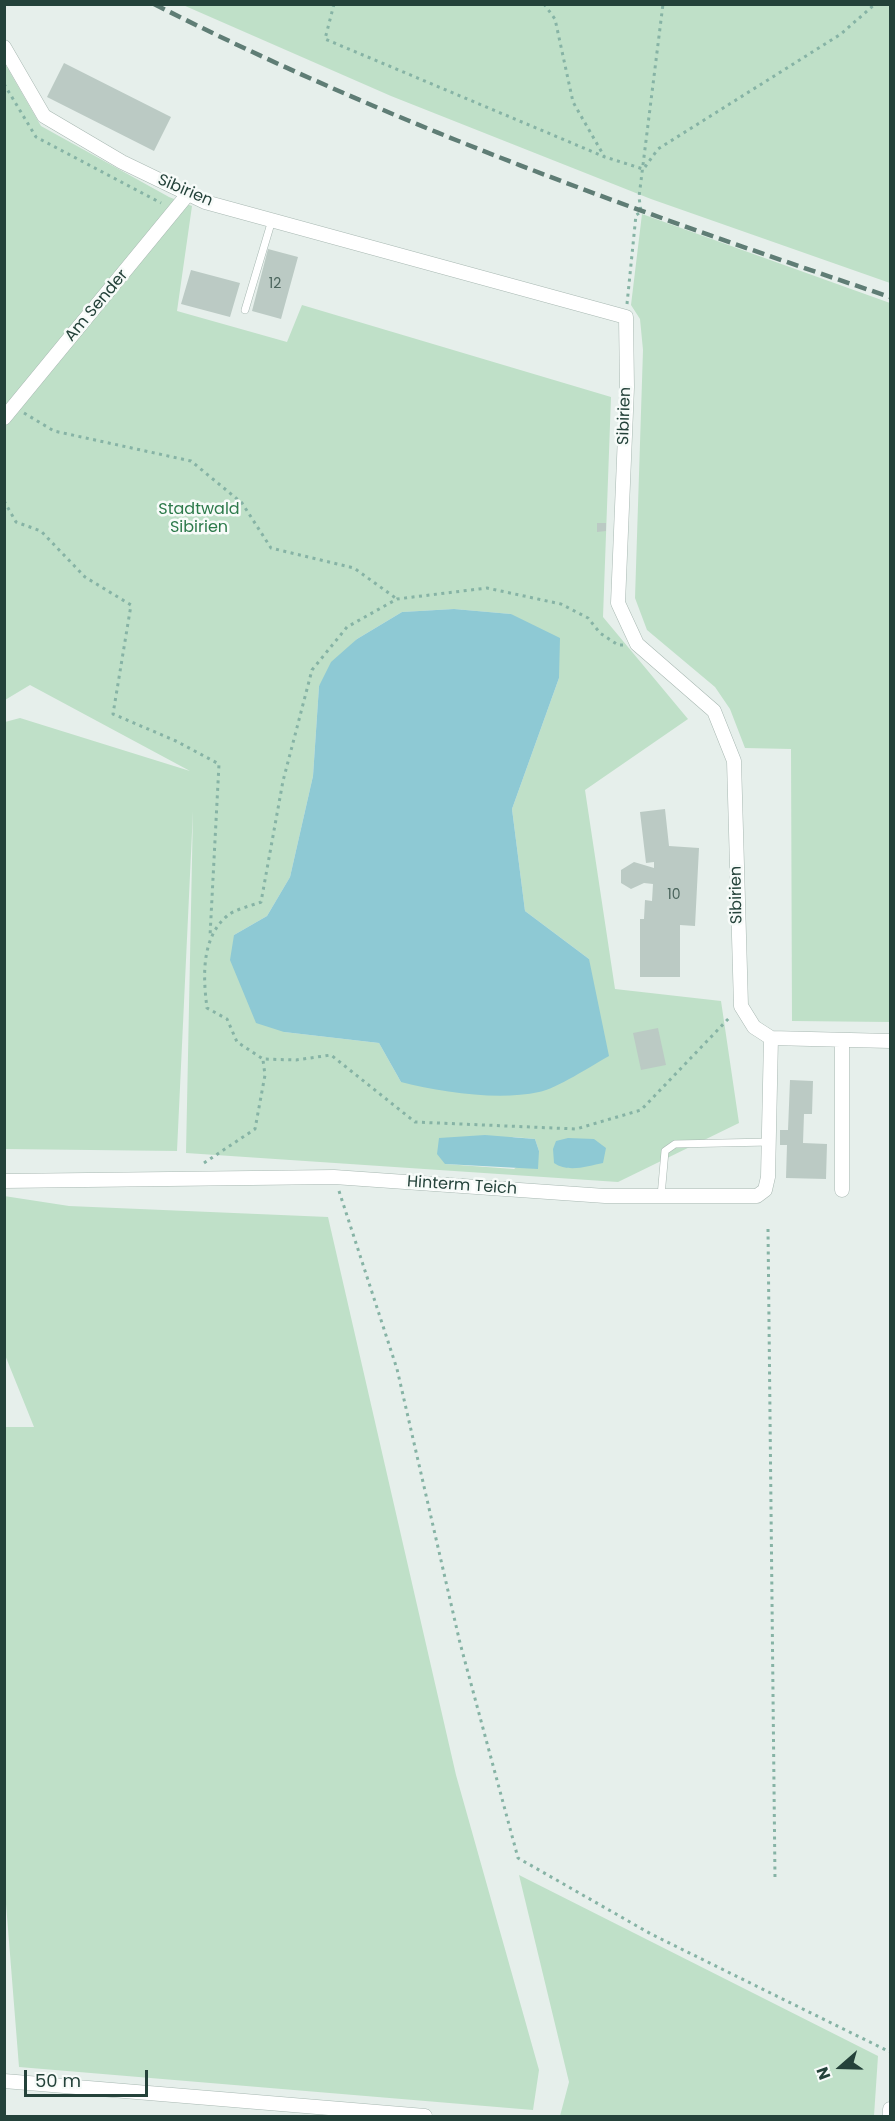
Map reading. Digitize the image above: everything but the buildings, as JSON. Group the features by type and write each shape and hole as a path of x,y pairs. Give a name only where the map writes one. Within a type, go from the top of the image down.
{"street":[{"name":"Sibirien","path":"4,47 44,116 123,162 205,202 626,317 627,387 618,603 637,644 714,711 734,761 741,1006"},
{"name":"Am Sender","path":"9,412 188,194"},
{"path":"741,1006 754,1026 771,1038 891,1041"},
{"name":"Hinterm Teich","path":"4,1181 334,1177 605,1196 757,1196 765,1190 768,1177 771,1038"},
{"path":"842,1041 842,1190"},
{"path":"4,2081 425,2116"},
{"path":"890,2116 891,2109"}],"lane":[{"path":"245,310 272,220"},
{"path":"661,1196 665,1151 668,1147 675,1144 769,1142"}],"path":[{"path":"334,4 325,39 605,157 643,169"},
{"path":"544,4 555,19 573,102 605,157"},
{"path":"626,317 636,214 641,212 639,197 663,4"},
{"path":"643,169 658,149 841,34 874,4"},
{"path":"9,412 54,431 191,461 242,503 271,548 354,568 397,599"},
{"path":"4,501 16,522 41,531 85,577 131,605 113,714 176,741 219,764 210,938 204,982 207,1008 227,1019 237,1042 263,1059 296,1060 331,1055 415,1122 576,1129 640,1110 741,1006"},
{"path":"210,938 228,915 261,902 283,781 312,670 347,627 397,599 487,588 561,604 588,618 600,633 618,645 637,644"},
{"path":"177,1180 255,1129 265,1075 263,1059"},
{"path":"334,1177 397,1369 460,1643 518,1858 651,1934 891,2052"},
{"path":"768,1229 776,1879"}],"green space":[{"path":"183,5 890,5 890,283 651,199 391,96"},
{"name":"Stadtwald Sibirien","path":"4,62 41,126 169,197 192,206 177,311 287,342 302,305 611,397 603,617 688,719 585,790 615,989 721,1001 739,1123 618,1182 186,1153 193,811 177,1151 5,1149 5,722 20,718 190,771 30,685 5,700","holes":["454,609 511,614 559,678 512,809 525,911 589,959 401,1082 379,1043 284,1032 234,935 267,916 290,877 313,776 319,686 357,639 402,612","514,1137 535,1139 539,1151 514,1169 445,1164"]},
{"path":"642,214 890,303 890,1022 792,1021 791,749 745,748 730,709 715,687 647,630 635,598 643,350 640,319 631,305"},
{"path":"4,1196 69,1206 328,1217 456,1775 539,2070 533,2110 19,2067 4,1879 4,1427 34,1427 5,1355"},
{"path":"519,1875 878,2056 874,2116 560,2116 569,2082"}],"water":[{"path":"454,609 511,614 560,638 559,678 512,809 525,911 589,959 609,1056 555,1087 523,1095 470,1094 401,1082 379,1043 284,1032 256,1023 230,960 234,935 267,916 290,877 313,776 319,686 331,662 357,639 402,612"},
{"path":"485,1135 535,1139 539,1151 538,1169 445,1164 437,1154 439,1138"},
{"path":"568,1138 594,1139 606,1148 603,1163 565,1168 554,1163 553,1149 556,1141"}],"railway":[{"path":"154,4 333,89 517,164 703,233 890,297"}]}
